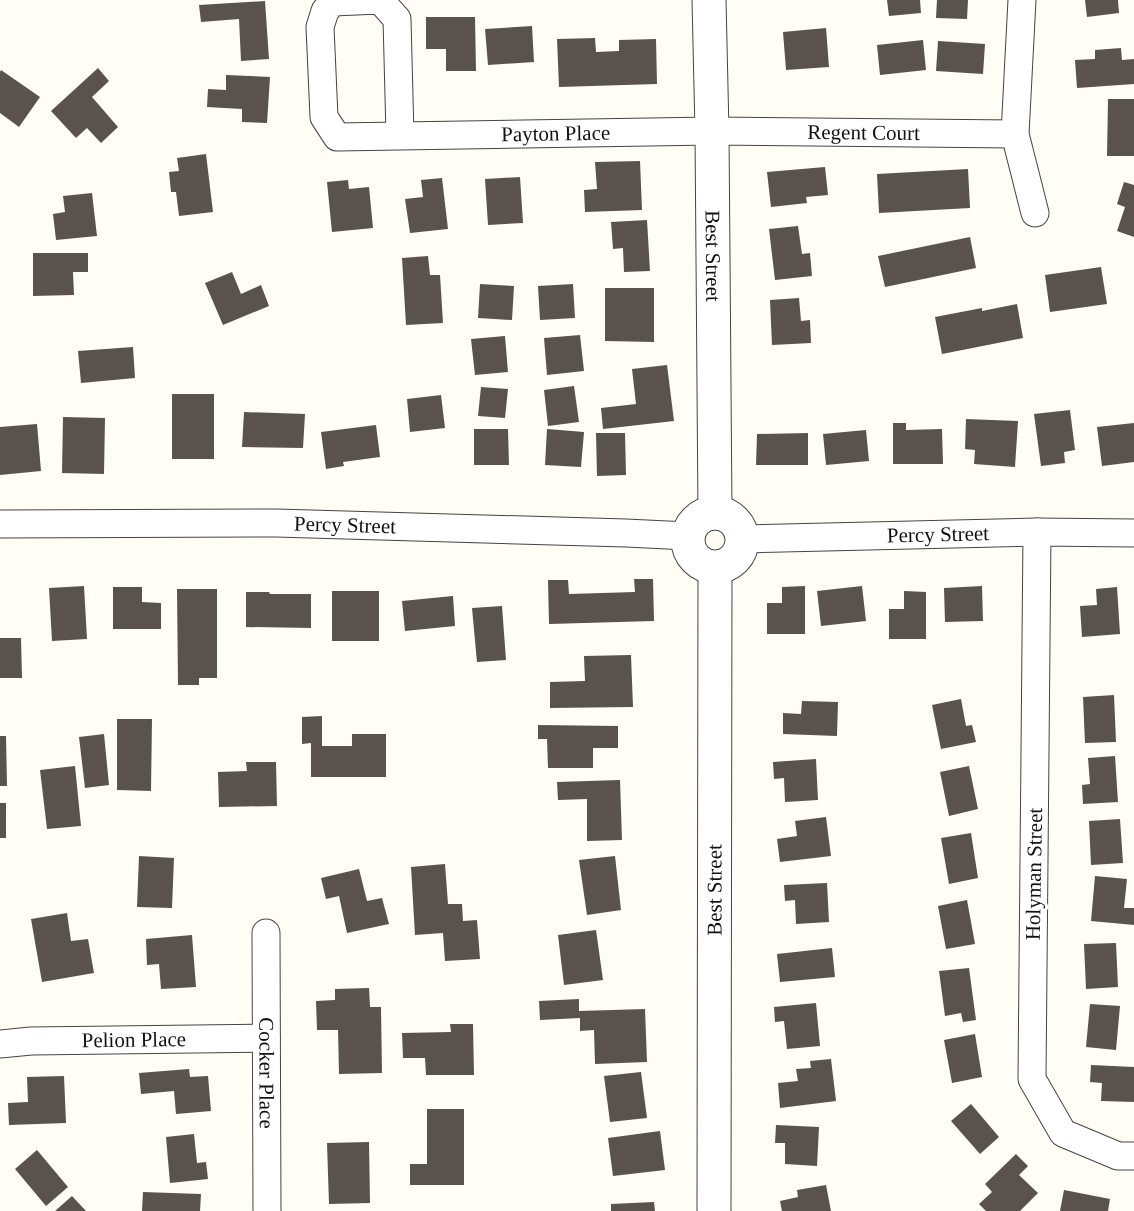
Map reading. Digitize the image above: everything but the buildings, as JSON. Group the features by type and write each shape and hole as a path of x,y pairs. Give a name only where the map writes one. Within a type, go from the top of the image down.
{"street":[{"name":"Payton Place","path":"400,135 397,19 380,0 333,2 325,11 320,27 324,117 337,137 712,131"},
{"name":"Best Street","path":"709,0 715,513"},
{"path":"1022,0 1015,134 1035,213"},
{"name":"Regent Court","path":"712,131 1015,134"},
{"path":"719,513 736,522 741,530 742,548 731,563 715,568 706,566 692,554 688,536 691,527 698,520 705,515 719,513"},
{"name":"Percy Street","path":"0,524 276,524 688,536"},
{"name":"Holyman Street","path":"1037,532 1032,1078 1063,1133 1118,1156 1134,1156"},
{"name":"Percy Street","path":"743,539 1134,532"},
{"name":"Best Street","path":"714,1211 715,568"},
{"name":"Cocker Place","path":"266,933 267,1211"},
{"name":"Pelion Place","path":"0,1044 31,1041 266,1038"}]}
